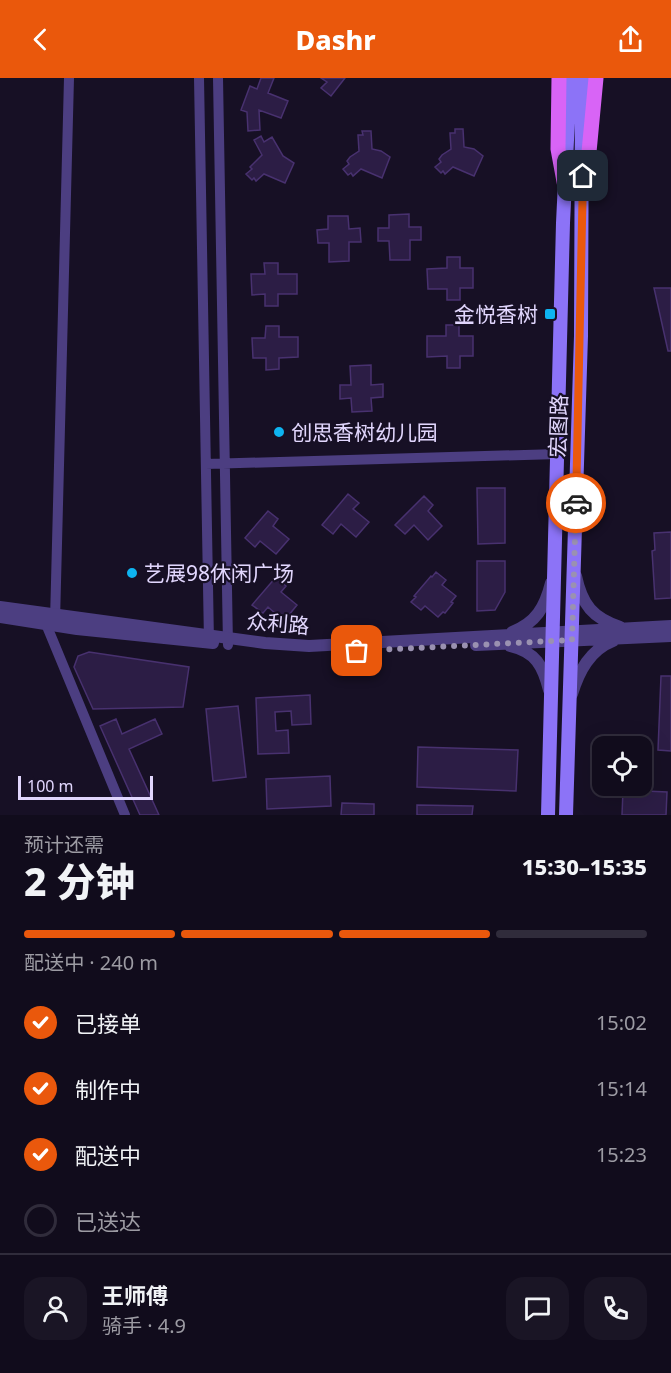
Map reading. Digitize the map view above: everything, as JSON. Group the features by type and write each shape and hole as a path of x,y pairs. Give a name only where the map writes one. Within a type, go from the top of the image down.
{"main road":[{"path":"559,78 558,149 565,187"},
{"path":"570,78 575,113"},
{"path":"575,113 582,78"},
{"path":"583,176 589,152 596,78"},
{"name":"宏图路","path":"548,815 565,187 575,113"},
{"name":"宏图路","path":"566,815 581,336 583,176 575,113"}],"street":[{"path":"69,78 52,622 124,815"},
{"path":"199,78 209,639"},
{"path":"218,78 228,641"},
{"path":"206,464 558,454"},
{"path":"501,640 523,628 541,611 548,596 555,567"},
{"path":"574,570 577,585 589,610 598,618 625,633 671,636"},
{"name":"众利路","path":"0,607 52,622"},
{"name":"众利路","path":"0,617 328,653 625,633"},
{"path":"570,701 577,679 586,663 598,649 625,633 671,626"},
{"path":"501,640 533,655 547,680 552,701"}],"building":[{"path":"261,78 274,78 268,93 288,101 281,118 259,110 260,130 248,131 247,112 241,110 250,86 257,89"},
{"path":"321,78 345,78 331,96 321,88 327,82"},
{"path":"455,129 463,129 464,147 474,149 483,156 474,176 453,167 445,174 435,167 441,162 439,159 442,155 451,149 450,133 455,133"},
{"path":"362,131 371,131 372,149 381,151 390,157 382,178 361,169 353,176 351,173 348,175 343,169 349,164 347,161 350,157 359,151 358,135 363,135"},
{"path":"261,136 264,142 272,137 283,156 294,163 285,183 264,174 256,181 246,174 262,155 254,140"},
{"path":"409,214 409,227 421,227 421,240 410,240 410,260 390,260 389,241 378,241 378,228 389,228 389,215"},
{"path":"328,216 348,216 349,229 360,228 361,242 349,242 349,261 329,262 329,243 318,243 317,230 328,229"},
{"path":"447,257 460,257 460,268 473,268 473,288 460,288 460,300 447,300 447,289 428,289 427,269 447,268"},
{"path":"264,263 278,263 278,274 297,274 297,294 278,294 278,306 265,306 265,294 252,295 251,274 265,274"},
{"path":"654,288 671,288 671,351 668,351"},
{"path":"446,325 459,325 459,336 473,336 473,356 460,356 460,368 447,368 447,356 427,357 427,336 446,336"},
{"path":"266,326 279,326 279,337 298,337 298,357 279,358 279,369 266,370 266,358 253,358 252,338 265,338"},
{"path":"371,365 371,385 383,384 383,397 371,398 372,411 352,412 351,398 340,399 340,385 351,385 350,366"},
{"path":"477,488 505,488 505,543 478,544"},
{"path":"348,494 359,503 353,509 369,522 356,537 341,524 333,534 322,525"},
{"path":"424,496 433,505 428,511 442,526 428,540 414,525 405,534 395,525"},
{"path":"268,511 278,519 273,526 289,539 276,554 260,541 255,547 245,538"},
{"path":"671,532 671,598 655,599 652,551 655,550 654,533"},
{"path":"477,561 505,561 505,592 495,610 477,611"},
{"path":"436,572 446,580 442,585 456,596 445,613 443,612 438,617 425,606 421,610 411,602"},
{"path":"276,577 286,586 281,592 297,605 284,621 268,607 263,613 252,605"},
{"path":"89,652 189,667 183,707 93,709 74,667 78,656"},
{"path":"661,676 671,676 671,751 658,750"},
{"path":"310,695 311,724 292,725 291,711 275,712 276,731 288,730 289,753 258,754 256,698"},
{"path":"238,706 246,777 213,781 206,709"},
{"path":"116,719 122,734 155,719 162,734 129,749 159,815 140,815 100,726"},
{"path":"418,747 518,750 516,791 417,787"},
{"path":"330,776 331,806 267,809 266,779"},
{"path":"652,791 667,792 666,815 622,815 623,796 652,796"},
{"path":"342,803 374,804 374,815 341,815"},
{"path":"417,805 473,806 472,815 417,815"}],"way so far":[{"path":"357,651 572,640 576,503"}],"place":[{"name":"金悦香树","path":"550,314"},
{"name":"创思香树幼儿园","path":"279,432"},
{"name":"艺展98休闲广场","path":"132,573"}],"route":[{"path":"576,503 583,176"}]}
